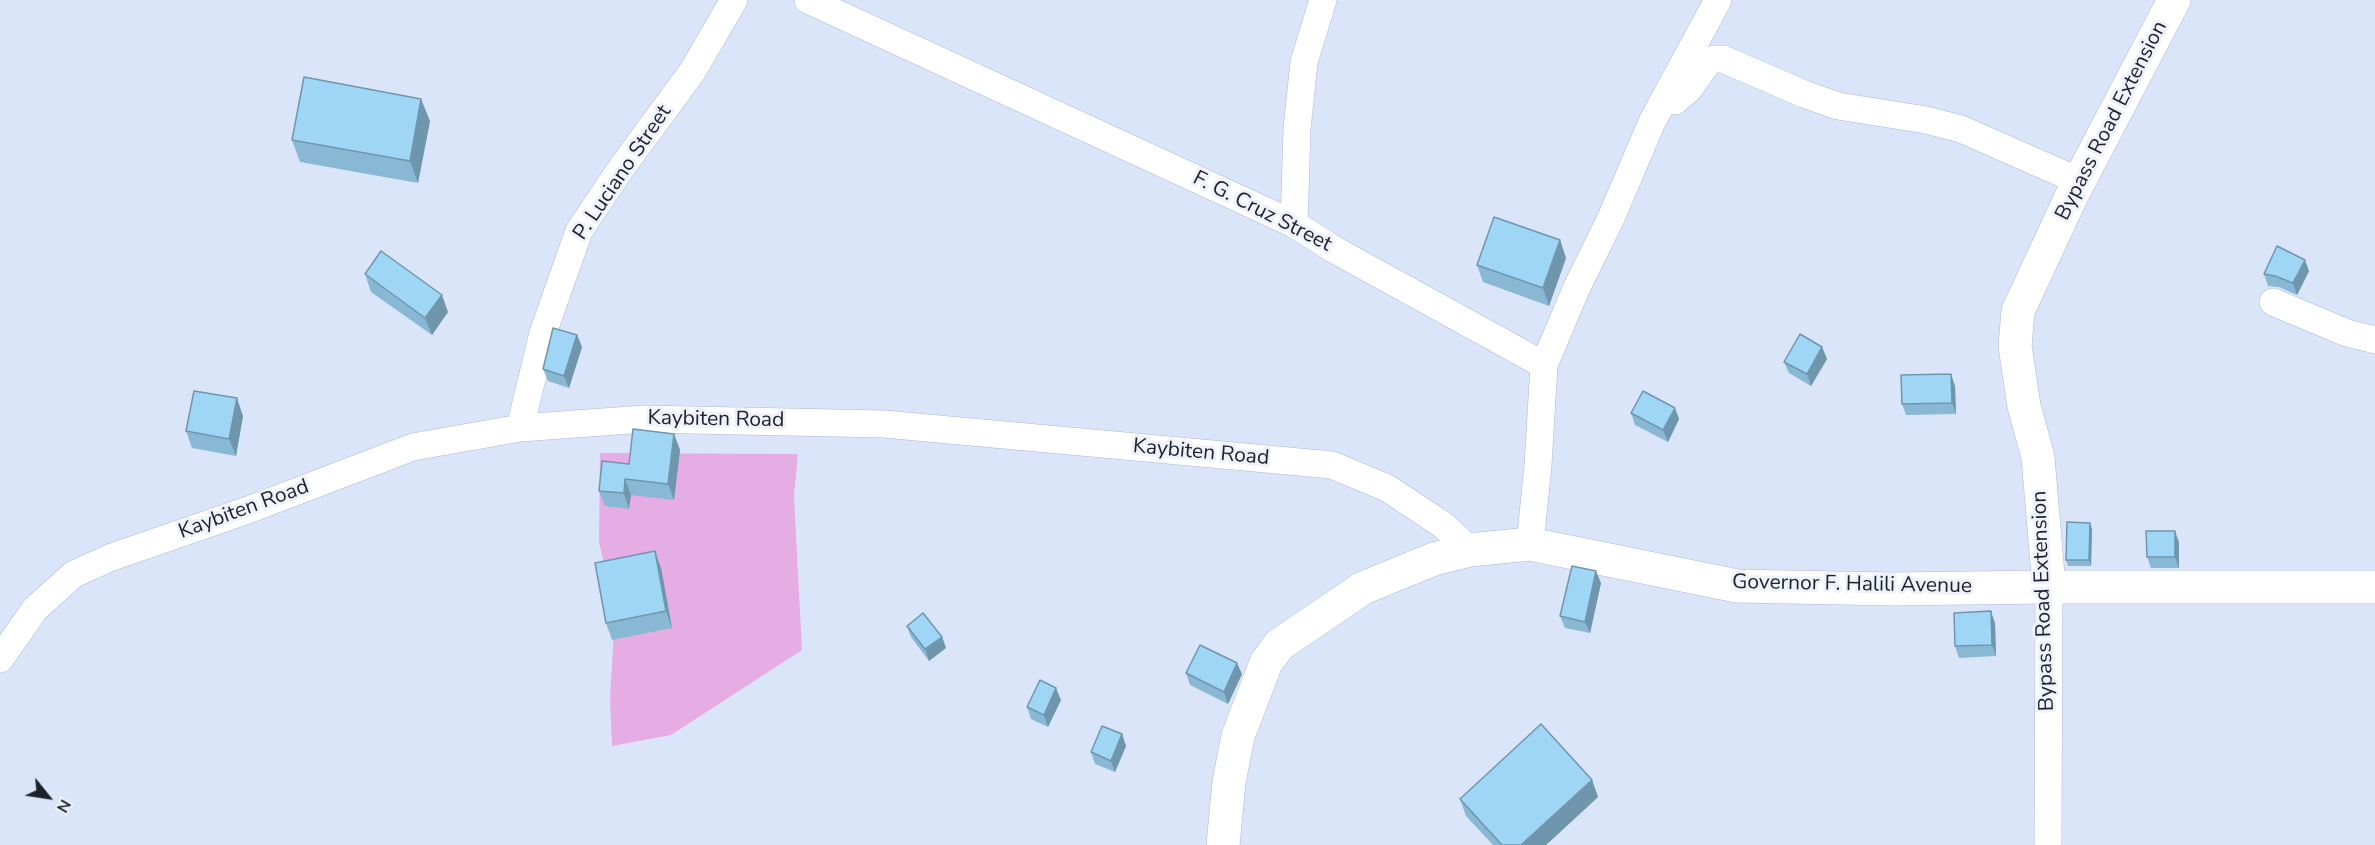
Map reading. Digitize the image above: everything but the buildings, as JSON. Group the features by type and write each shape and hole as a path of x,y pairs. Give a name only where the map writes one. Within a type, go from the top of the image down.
{"main road":[{"name":"Bypass Road Extension","path":"2049,587 2038,458 2024,406 2015,346 2018,311 2079,181 2174,0"},
{"name":"Governor F. Halili Avenue","path":"1223,845 1228,782 1238,736 1266,663 1279,645 1363,588 1434,559 1470,550 1530,544 1737,586 1891,589 2375,587"}],"street":[{"name":"P. Luciano Street","path":"520,428 543,333 579,231 622,167 692,72 734,0"},
{"name":"F. G. Cruz Street","path":"808,0 1294,224 1544,365"},
{"path":"1294,224 1297,129 1304,62 1323,0"},
{"path":"1530,544 1538,465 1544,365 1652,123 1718,0"},
{"path":"1659,113 1689,89 1708,62 1723,59 1838,106 1926,120 1961,129 2079,181"},
{"path":"2273,302 2347,333 2375,340"},
{"name":"Kaybiten Road","path":"5,639 74,574 112,557 249,510 413,447 520,428 644,418 884,424 1332,465 1387,488 1443,525 1470,550"},
{"name":"Bypass Road Extension","path":"2048,845 2049,587"}],"shaded area":[{"path":"600,453 798,454 794,496 802,650 671,735 612,746 610,699 615,612 599,542"}]}
